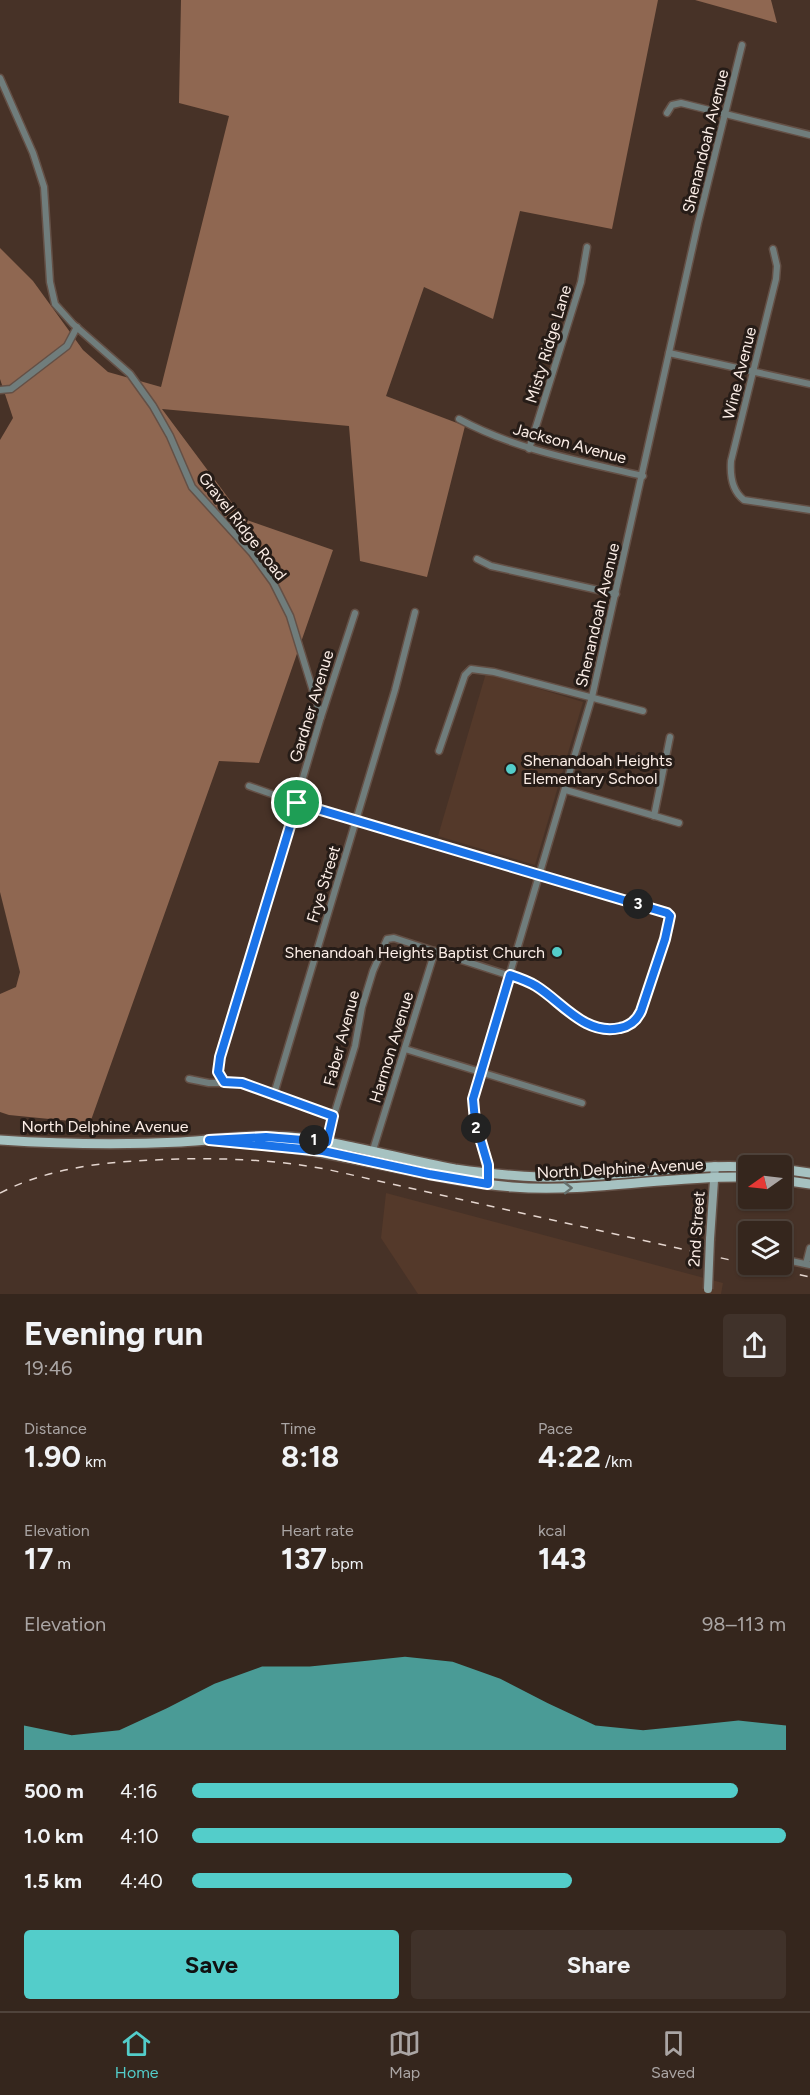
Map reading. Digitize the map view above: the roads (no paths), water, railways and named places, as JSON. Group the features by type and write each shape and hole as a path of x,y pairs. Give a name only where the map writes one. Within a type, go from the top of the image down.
{"main road":[{"name":"North Delphine Avenue","path":"0,1140 79,1144 266,1137 325,1147 429,1174 488,1184 580,1188 738,1177"},
{"name":"North Delphine Avenue","path":"325,1147 374,1150 453,1168 488,1173 573,1177 738,1167"},
{"path":"792,1170 810,1173"},
{"path":"792,1181 810,1184"}],"street":[{"name":"Shenandoah Avenue","path":"488,1184 488,1173 473,1110 475,1091 592,697 698,223 742,45"},
{"name":"Gravel Ridge Road","path":"0,78 33,153 44,188 50,282 55,304 77,327 130,374 153,406 170,436 192,487 266,571 283,601 299,644 321,717"},
{"path":"667,113 672,105 678,103 810,135"},
{"name":"Misty Ridge Lane","path":"529,449 581,282 587,247"},
{"name":"Wine Avenue","path":"773,249 777,266 776,279 730,462 733,487 744,500 810,510"},
{"path":"0,390 11,390 67,346 77,327"},
{"path":"669,353 810,384"},
{"name":"Jackson Avenue","path":"459,418 477,429 529,449 643,476"},
{"path":"477,559 491,566 616,594"},
{"name":"Frye Street","path":"274,1094 406,653 415,612"},
{"name":"Gardner Avenue","path":"224,1082 218,1072 220,1057 321,717 355,613"},
{"path":"439,750 465,675 471,669 494,672 643,711"},
{"path":"654,816 670,737"},
{"path":"249,786 297,803 669,914 670,925 639,1017 629,1025 616,1029 591,1025 579,1019 536,986 510,975 435,951"},
{"path":"566,790 679,823"},
{"name":"Faber Avenue","path":"325,1147 355,1047 362,1007 384,942 394,938 435,951"},
{"name":"Harmon Avenue","path":"374,1150 435,951"},
{"path":"405,1049 582,1103"},
{"path":"189,1079 208,1083 242,1083 333,1116"},
{"name":"2nd Street","path":"708,1292 715,1167"},
{"path":"792,1261 808,1265 810,1248"}],"railway":[{"path":"0,1193 43,1176 110,1163 198,1159 273,1162 330,1170 738,1262"},
{"path":"792,1273 810,1277"}],"place":[{"name":"Shenandoah Heights Elementary School","path":"511,769"},
{"name":"Shenandoah Heights Baptist Church","path":"557,952"}]}
